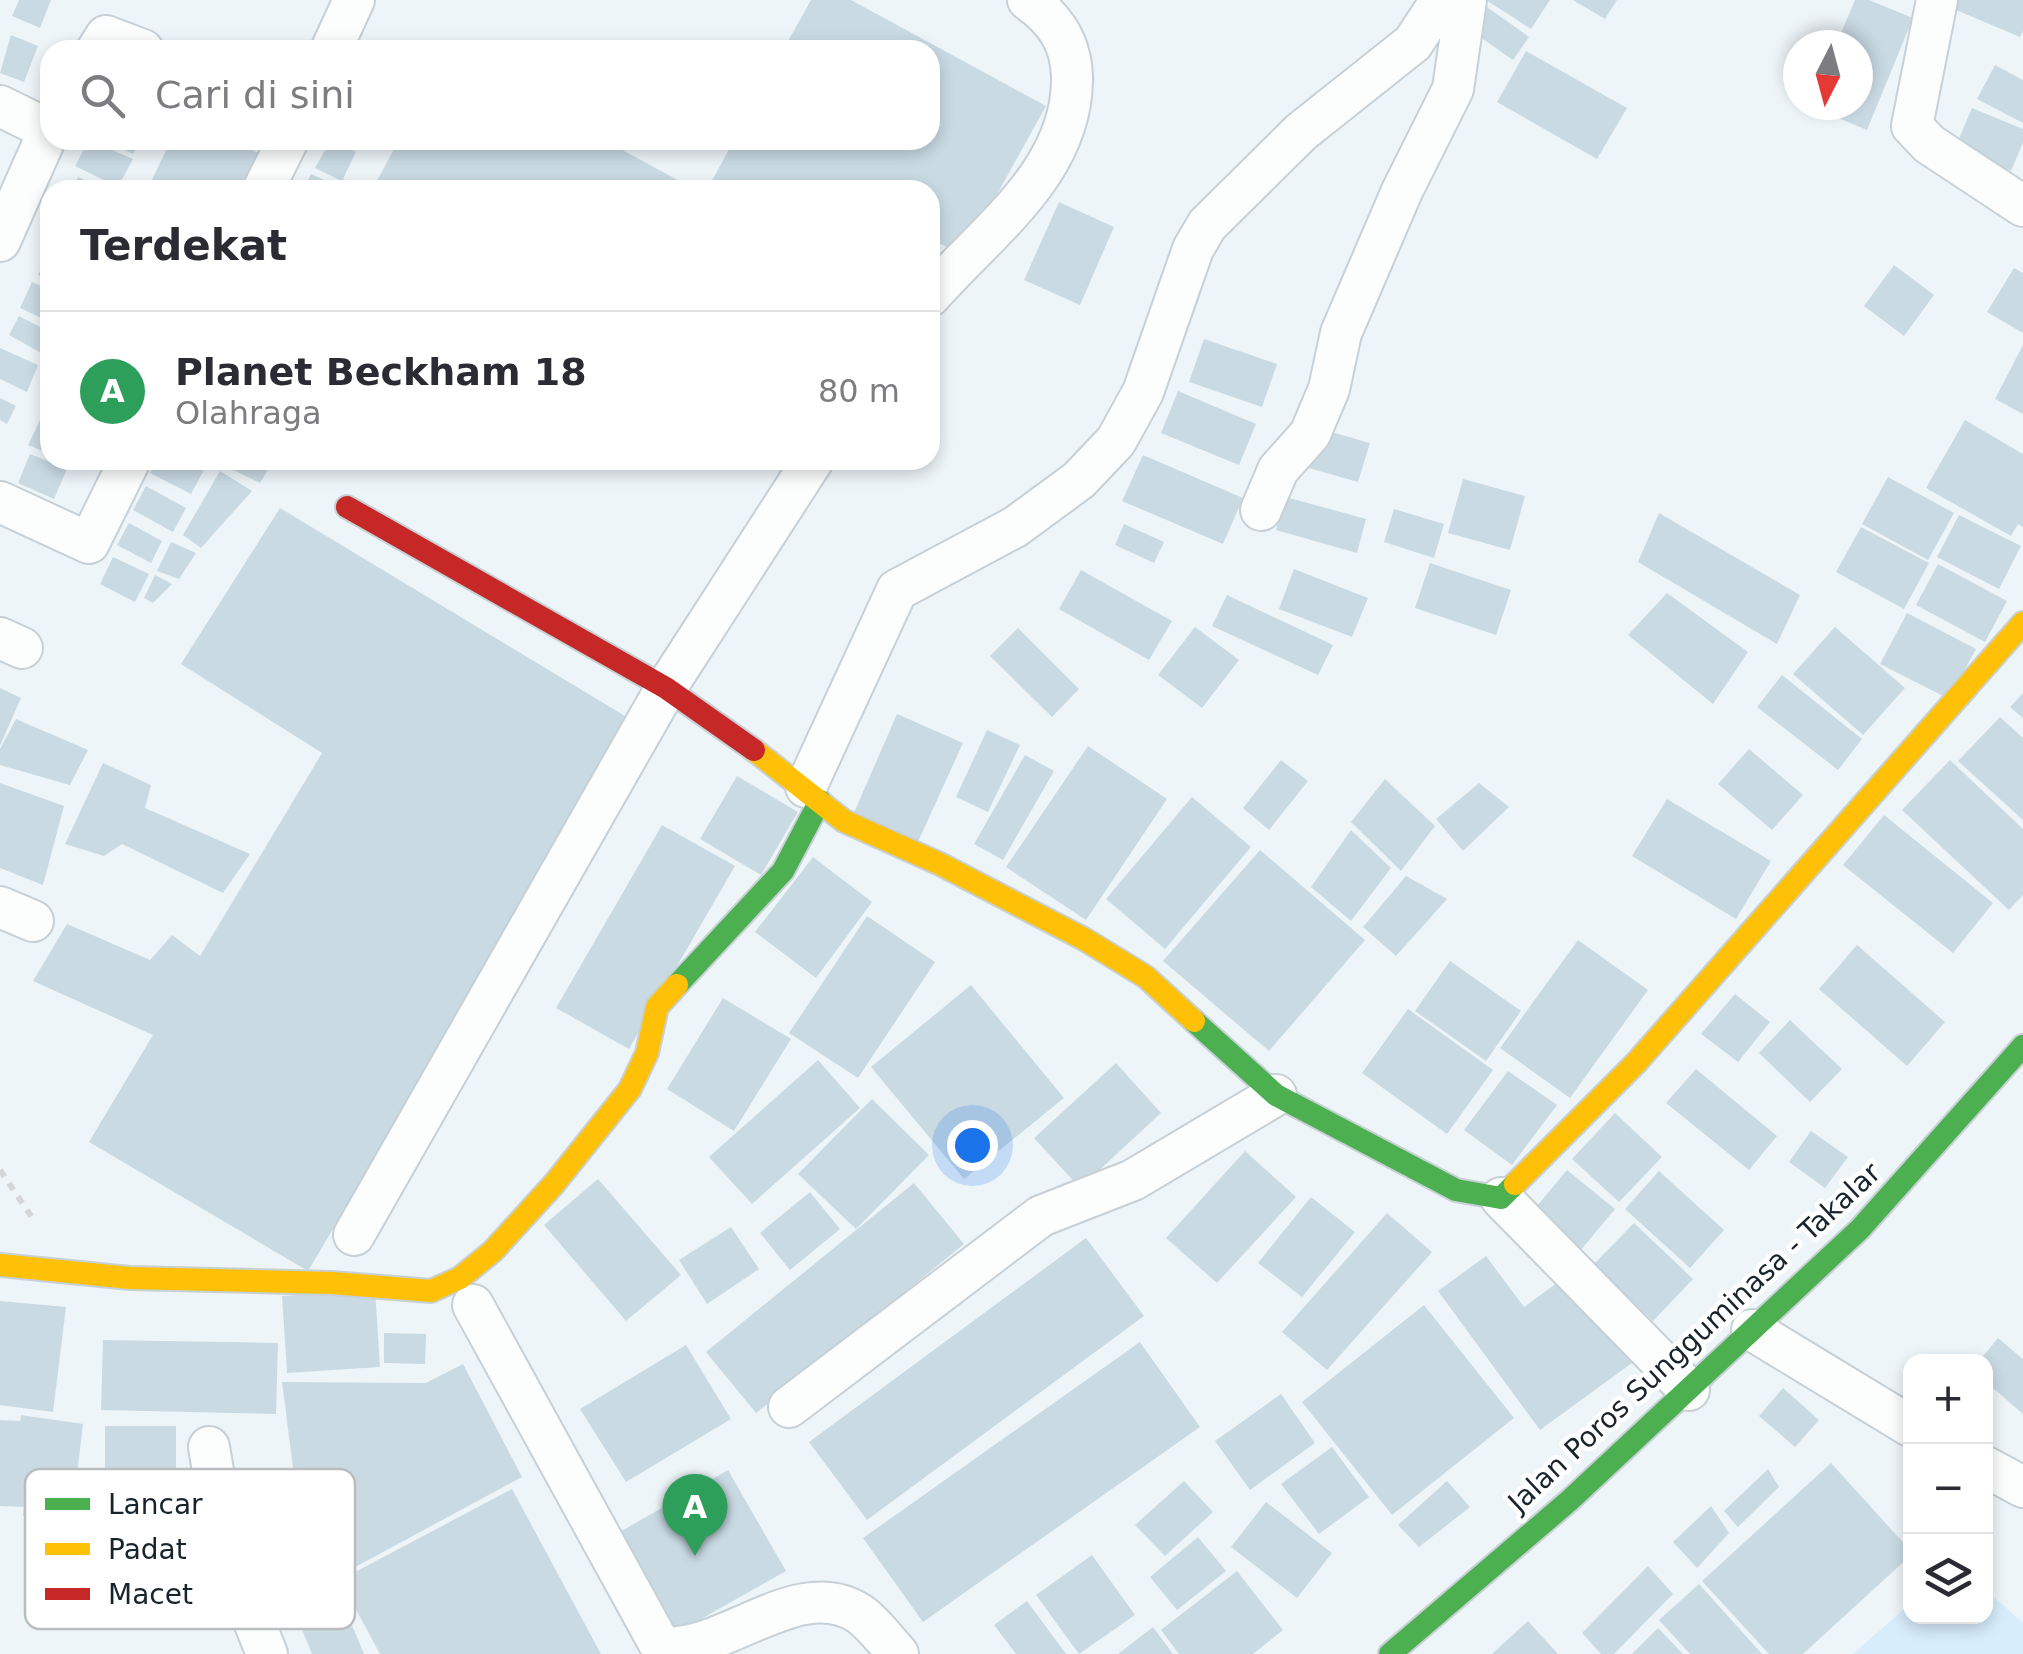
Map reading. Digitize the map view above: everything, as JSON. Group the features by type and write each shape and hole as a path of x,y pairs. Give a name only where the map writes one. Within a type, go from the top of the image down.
{"main road":[{"path":"347,507 666,688 813,794 844,821 940,864 1084,939 1146,978 1276,1096 1456,1190 1501,1198 1636,1063 2023,624"},
{"path":"0,1265 130,1278 332,1283 406,1292 431,1291 460,1278 493,1251 554,1184 630,1089 647,1053 657,1007 783,871 813,794"},
{"name":"Jalan Poros Sungguminasa - Takalar","path":"1390,1654 1570,1500 1860,1228 2023,1046"}],"street":[{"path":"336,40 354,0"},
{"path":"940,285 1026,193 1048,166 1064,134 1072,94 1072,60 1057,24 1028,0"},
{"path":"813,794 897,590 1015,527 1079,480 1116,441 1143,392 1193,249 1207,225 1302,132 1413,43 1442,0"},
{"path":"1261,510 1278,470 1310,434 1329,390 1341,334 1402,191 1454,89 1466,0"},
{"path":"1937,0 1912,126 1928,144 2023,206"},
{"path":"0,106 40,124"},
{"path":"0,241 41,150"},
{"path":"268,180 283,150"},
{"path":"0,502 88,543 125,470"},
{"path":"354,1236 666,688 807,470"},
{"path":"789,1407 1041,1216 1133,1180 1276,1096"},
{"path":"1501,1198 1689,1390"},
{"path":"473,1305 660,1647 689,1652 814,1605 841,1606 859,1613 898,1654"},
{"path":"1752,1330 1903,1422"},
{"path":"209,1447 213,1469"},
{"path":"1993,1470 2023,1487"},
{"path":"257,1629 267,1654"}],"shaded area":[{"path":"1993,1596 2023,1623 2023,1654 1853,1654 1903,1610 1903,1624 1993,1624"}],"building":[{"path":"19,0 51,0 40,28 12,16"},
{"path":"811,0 851,0 925,40 789,40"},
{"path":"1486,0 1550,0 1531,29"},
{"path":"1573,0 1617,0 1605,19"},
{"path":"1855,0 1869,0 1913,18 1873,115 1873,30 1842,30"},
{"path":"1951,0 2023,0 2023,31 2020,37 1949,7"},
{"path":"1487,7 1529,37 1513,60 1470,30"},
{"path":"11,35 38,46 24,82 0,73"},
{"path":"940,48 1046,106 963,256 940,243 940,180 712,180 729,150 940,150"},
{"path":"1526,51 1627,108 1597,159 1497,102"},
{"path":"1995,65 2023,80 2023,123 1977,99"},
{"path":"1972,108 2023,129 2023,143 2011,171 1955,148"},
{"path":"1843,120 1871,120 1867,130"},
{"path":"84,150 112,150 133,159 122,180 104,180 75,166"},
{"path":"166,150 252,150 262,155 247,180 152,180"},
{"path":"325,150 356,152 342,180 315,168"},
{"path":"394,150 622,150 678,180 377,180"},
{"path":"1059,202 1114,227 1080,305 1024,280"},
{"path":"1894,265 1934,295 1904,336 1864,306"},
{"path":"2014,268 2023,273 2023,333 1987,312"},
{"path":"32,282 40,286 40,317 20,308"},
{"path":"19,316 40,327 40,352 9,335"},
{"path":"1204,339 1277,364 1262,407 1189,382"},
{"path":"2023,345 2023,414 1995,399"},
{"path":"0,348 38,365 27,392 0,379"},
{"path":"1178,391 1256,424 1239,465 1161,433"},
{"path":"0,398 16,406 7,424 0,420"},
{"path":"40,420 40,450 28,445"},
{"path":"1965,420 2023,454 2023,527 2018,524 2011,536 1926,488"},
{"path":"1317,428 1370,443 1358,482 1305,467"},
{"path":"30,454 40,458 40,470 67,470 54,499 18,483"},
{"path":"1143,455 1243,498 1223,544 1122,501"},
{"path":"152,470 204,470 191,494 150,473"},
{"path":"233,470 268,470 260,483"},
{"path":"220,471 252,491 201,548 183,535"},
{"path":"1888,477 1954,513 1928,560 1862,524"},
{"path":"1463,479 1525,496 1510,550 1448,533"},
{"path":"146,486 186,508 173,532 133,510"},
{"path":"1286,497 1366,519 1357,553 1276,530"},
{"path":"280,508 635,722 308,1271 89,1142 153,1035 33,981 67,924 150,960 172,935 200,956 322,753 181,664"},
{"path":"1394,509 1444,524 1434,558 1384,542"},
{"path":"1659,513 1800,595 1777,644 1638,562"},
{"path":"1959,515 2021,546 1999,589 1937,557"},
{"path":"129,523 162,541 151,563 117,545"},
{"path":"1124,524 1164,542 1154,563 1115,545"},
{"path":"1861,527 1929,563 1904,609 1836,572"},
{"path":"171,542 196,553 179,579 157,571"},
{"path":"113,557 149,574 135,602 100,584"},
{"path":"1430,563 1511,590 1496,635 1415,608"},
{"path":"1938,564 2007,601 1985,642 1916,605"},
{"path":"1294,569 1368,598 1352,637 1279,609"},
{"path":"1081,570 1172,621 1149,660 1059,609"},
{"path":"155,575 172,584 153,603 144,598"},
{"path":"1667,593 1748,652 1713,704 1628,635"},
{"path":"1227,595 1333,645 1318,675 1212,626"},
{"path":"1907,613 1976,649 1949,699 1880,664"},
{"path":"1195,627 1239,660 1202,708 1158,675"},
{"path":"1835,627 1905,688 1863,735 1793,674"},
{"path":"1018,628 1079,689 1052,717 990,656"},
{"path":"1782,675 1862,739 1838,770 1757,707"},
{"path":"0,688 21,698 0,746"},
{"path":"2023,693 2023,718 2010,707"},
{"path":"897,714 963,743 917,844 853,815"},
{"path":"2000,717 2023,738 2023,820 1958,761"},
{"path":"16,719 88,750 70,785 0,765 0,749"},
{"path":"987,730 1020,745 988,812 956,797"},
{"path":"1088,746 1167,799 1086,920 1006,867"},
{"path":"1749,749 1803,795 1772,830 1718,784"},
{"path":"1025,755 1054,771 1003,860 974,844"},
{"path":"1281,760 1308,781 1269,830 1243,808"},
{"path":"1950,760 2023,829 2023,895 2009,910 1902,810"},
{"path":"103,763 151,785 145,808 250,854 223,893 122,844 104,856 65,844"},
{"path":"737,776 798,812 761,875 700,839"},
{"path":"1385,779 1435,826 1401,871 1351,822"},
{"path":"0,783 64,806 43,885 0,868"},
{"path":"1479,783 1509,807 1463,851 1436,819"},
{"path":"1192,797 1251,847 1165,949 1106,899"},
{"path":"1667,799 1771,861 1736,919 1632,856"},
{"path":"1884,815 1993,903 1953,953 1843,865"},
{"path":"662,825 735,866 629,1049 556,1008"},
{"path":"1351,830 1391,868 1351,921 1311,887"},
{"path":"1260,850 1365,940 1269,1051 1163,961"},
{"path":"813,857 872,902 816,978 755,932"},
{"path":"1406,876 1447,899 1396,956 1363,927"},
{"path":"867,916 935,962 858,1078 789,1033"},
{"path":"1578,940 1648,990 1570,1098 1500,1048"},
{"path":"1857,945 1945,1022 1907,1066 1819,989"},
{"path":"1450,961 1521,1011 1486,1061 1415,1011"},
{"path":"971,985 1064,1098 964,1179 871,1067"},
{"path":"1735,994 1770,1022 1738,1062 1701,1034"},
{"path":"723,998 791,1039 734,1131 667,1089"},
{"path":"1408,1009 1493,1070 1447,1134 1362,1073"},
{"path":"1790,1020 1842,1069 1810,1102 1759,1053"},
{"path":"818,1060 860,1108 752,1204 709,1157"},
{"path":"1116,1063 1161,1113 1080,1188 1034,1138"},
{"path":"1696,1069 1777,1136 1749,1170 1666,1103"},
{"path":"1508,1071 1557,1105 1512,1165 1464,1130"},
{"path":"872,1099 929,1155 856,1229 798,1174"},
{"path":"1615,1113 1662,1157 1619,1202 1572,1159"},
{"path":"1811,1131 1848,1157 1825,1188 1789,1162"},
{"path":"1245,1151 1296,1197 1217,1283 1166,1238"},
{"path":"1567,1170 1615,1209 1580,1251 1532,1212"},
{"path":"1659,1171 1724,1230 1690,1268 1625,1209"},
{"path":"598,1179 681,1275 626,1321 544,1225"},
{"path":"914,1183 964,1244 756,1413 706,1352"},
{"path":"810,1192 840,1229 790,1270 760,1233"},
{"path":"1311,1197 1355,1232 1302,1297 1258,1263"},
{"path":"1387,1213 1432,1252 1327,1370 1282,1332"},
{"path":"1634,1223 1693,1279 1653,1321 1594,1264"},
{"path":"731,1227 759,1269 707,1304 679,1260"},
{"path":"1086,1238 1144,1316 867,1520 809,1442"},
{"path":"1486,1256 1524,1307 1568,1275 1632,1363 1540,1430 1438,1291"},
{"path":"375,1290 380,1367 287,1373 282,1296"},
{"path":"0,1301 66,1307 53,1412 0,1405"},
{"path":"1424,1305 1514,1418 1392,1515 1302,1402"},
{"path":"384,1333 426,1334 425,1364 384,1363"},
{"path":"1998,1338 2023,1359 2023,1414 1993,1388 1993,1354 1985,1354"},
{"path":"103,1340 278,1343 276,1414 101,1410"},
{"path":"1140,1342 1200,1427 923,1622 863,1538"},
{"path":"686,1345 731,1419 626,1482 580,1409"},
{"path":"463,1364 522,1477 355,1567 355,1469 293,1469 282,1382 426,1383"},
{"path":"1783,1388 1819,1420 1795,1447 1759,1416"},
{"path":"1281,1394 1315,1443 1250,1490 1215,1441"},
{"path":"21,1415 83,1424 78,1469 25,1469 25,1516 24,1507 0,1506 0,1420 20,1421"},
{"path":"105,1426 176,1426 176,1469 105,1469"},
{"path":"1332,1447 1369,1497 1319,1534 1281,1484"},
{"path":"1831,1463 1903,1542 1903,1562 1803,1654 1769,1654 1702,1581"},
{"path":"1768,1469 1779,1487 1738,1527 1724,1511"},
{"path":"728,1470 786,1571 662,1641 604,1541"},
{"path":"1184,1481 1213,1512 1165,1556 1135,1525"},
{"path":"1447,1481 1470,1507 1419,1547 1398,1525"},
{"path":"512,1489 601,1654 380,1654 355,1608 355,1572"},
{"path":"1266,1502 1332,1553 1297,1598 1231,1547"},
{"path":"1711,1506 1729,1533 1697,1568 1673,1542"},
{"path":"1198,1537 1226,1571 1177,1610 1150,1577"},
{"path":"1092,1555 1135,1615 1079,1654 1036,1595"},
{"path":"1648,1566 1673,1594 1614,1654 1601,1654 1582,1633"},
{"path":"1237,1571 1283,1630 1253,1654 1179,1654 1161,1630"},
{"path":"1699,1584 1762,1654 1690,1654 1659,1620"},
{"path":"1027,1601 1066,1654 1016,1654 994,1625"},
{"path":"1528,1621 1558,1654 1492,1654"},
{"path":"1153,1627 1173,1654 1118,1654"},
{"path":"1658,1628 1683,1654 1632,1654"},
{"path":"302,1629 354,1629 364,1654 312,1654"}],"traffic: fast":[{"path":"677,985 783,871 820,801"},
{"path":"1194,1021 1276,1095 1456,1190 1501,1198 1515,1184"},
{"path":"1390,1654 1570,1500 1860,1229 2023,1046"}],"traffic: slow":[{"path":"1515,1184 1636,1063 2023,623"},
{"path":"754,750 844,821 940,864 1084,939 1146,977 1194,1021"},
{"path":"0,1265 130,1278 332,1283 431,1291 460,1278 493,1251 554,1184 630,1089 647,1053 657,1007 677,985"}],"traffic: jam":[{"path":"347,507 666,688 754,750"}],"place":[{"name":"Planet Beckham 18","path":"695,1556"}]}
